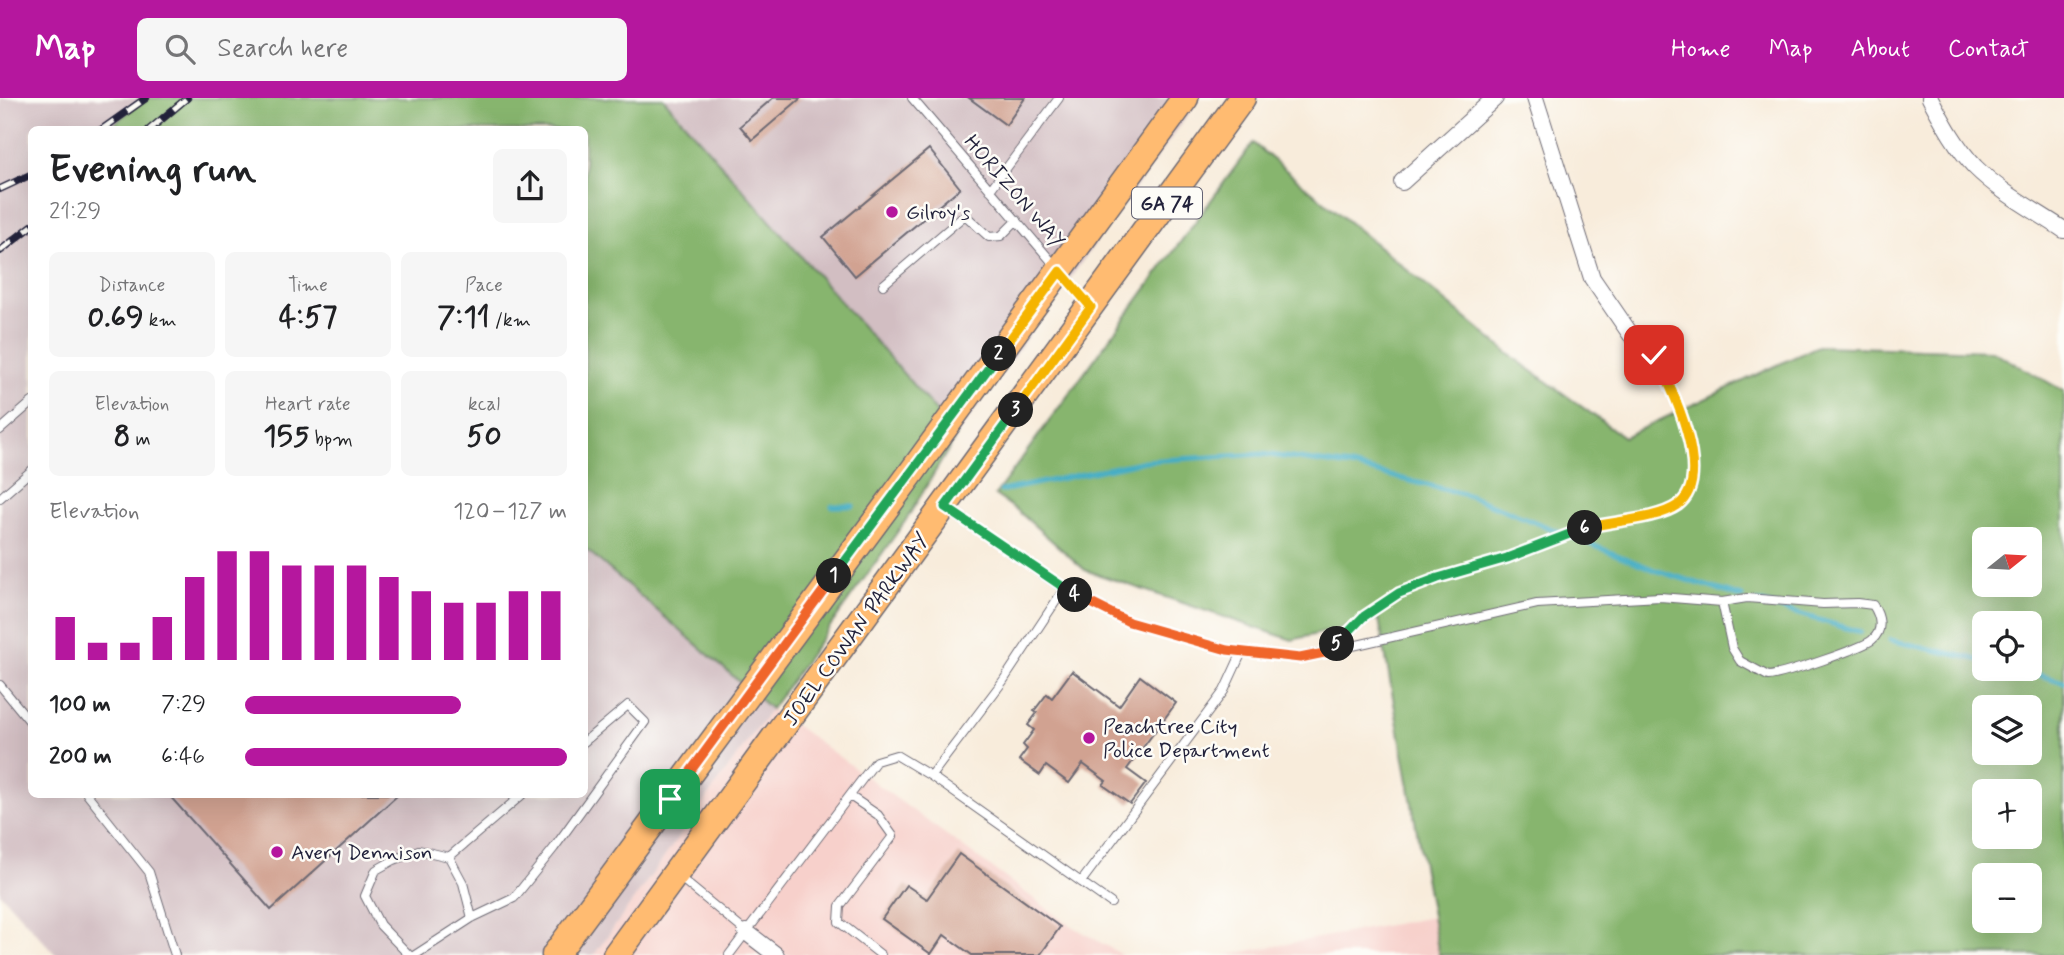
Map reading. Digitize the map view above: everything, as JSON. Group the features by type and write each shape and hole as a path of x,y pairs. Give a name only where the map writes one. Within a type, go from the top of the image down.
{"main road":[{"name":"GA 74","path":"555,955 1185,98"},
{"name":"JOEL COWAN PARKWAY","path":"616,955 1242,98"}],"street":[{"path":"1402,182 1496,98"},
{"path":"1535,98 1592,278 1631,335"},
{"path":"1930,98 1957,144 1974,166 1995,184 2064,230"},
{"path":"746,932 776,955"}],"lane":[{"name":"HORIZON WAY","path":"912,98 1091,307"},
{"path":"990,190 1059,98"},
{"path":"883,285 965,215 989,237 1001,236 1017,220"},
{"path":"0,430 28,406"},
{"path":"0,498 28,474"},
{"path":"945,507 1064,589 1129,622 1242,652 1300,658 1537,604 1660,597 1722,602 1747,598 1873,605 1878,612 1879,630 1872,640 1797,669 1768,676 1740,661 1732,648 1722,602"},
{"path":"931,776 1003,681 1064,589"},
{"path":"1081,882 1223,691 1242,652"},
{"path":"0,685 28,719"},
{"path":"415,955 472,918 514,898 554,848 645,722 628,705 588,739"},
{"path":"729,955 876,761 896,755 931,776 1111,903"},
{"path":"850,796 878,816 893,836 840,906 839,922 881,955"},
{"path":"90,798 149,872 175,955"},
{"path":"449,857 518,798"},
{"path":"410,955 380,925 365,896 376,870 419,850 449,857 463,883 472,918"},
{"path":"675,873 746,932"}],"path":[{"path":"1329,652 1363,617 1399,593 1438,578 1507,558 1587,527 1664,512 1680,504 1692,487 1693,468 1683,419 1667,378 1654,355 1631,335"}],"shaded area":[{"path":"0,98 145,98 111,126 28,126 28,798 588,798 588,551 771,709 594,955 56,955 0,893"},
{"path":"663,98 1200,98 957,435"},
{"path":"771,709 1067,923 1122,955 594,955"},
{"path":"1432,917 1439,955 1226,955"}],"green space":[{"path":"145,98 663,98 957,435 906,520 771,709 588,551 588,126 112,126"},
{"path":"1253,143 1514,358 1624,437 1818,346 1992,351 2064,391 2064,955 1439,955 1379,619 1292,640 1085,570 1018,511 995,495"}],"building":[{"path":"773,98 801,98 752,140 740,126"},
{"path":"969,98 1025,98 1006,125"},
{"name":"Gilroy's","path":"929,149 960,188 855,276 823,237"},
{"name":"Peachtree City Police Department","path":"1072,671 1119,706 1140,676 1176,703 1127,769 1146,783 1130,804 1103,785 1106,781 1083,764 1069,783 1046,766 1040,775 1019,760 1027,749 1023,745 1034,730 1028,725 1037,713 1034,711 1047,694 1052,698"},
{"name":"Avery Dennison","path":"172,798 395,798 271,910"},
{"path":"959,854 1060,927 1040,955 972,955 944,935 931,954 882,919 906,885 927,899"}],"waterway":[{"path":"1001,491 1145,461 1262,454 1351,466 1467,495 1655,570 1742,597"},
{"path":"832,506 853,506"},
{"path":"1758,602 1860,632"},
{"path":"1890,640 1972,658"},
{"path":"2042,676 2064,682"}],"railway":[{"path":"107,126 146,98"},
{"path":"154,126 187,98"},
{"path":"0,189 28,176"},
{"path":"0,251 28,229"}],"place":[{"name":"Gilroy's","path":"892,212"},
{"name":"Peachtree City Police Department","path":"1089,738"},
{"name":"Avery Dennison","path":"277,852"}],"route":[{"path":"670,799 1060,271 1091,307 945,507 1064,589 1129,622 1227,650 1300,658 1329,652 1363,617 1399,593 1438,578 1507,558 1587,527 1664,512 1680,504 1692,487 1693,468 1683,419 1667,378 1654,355"}]}
